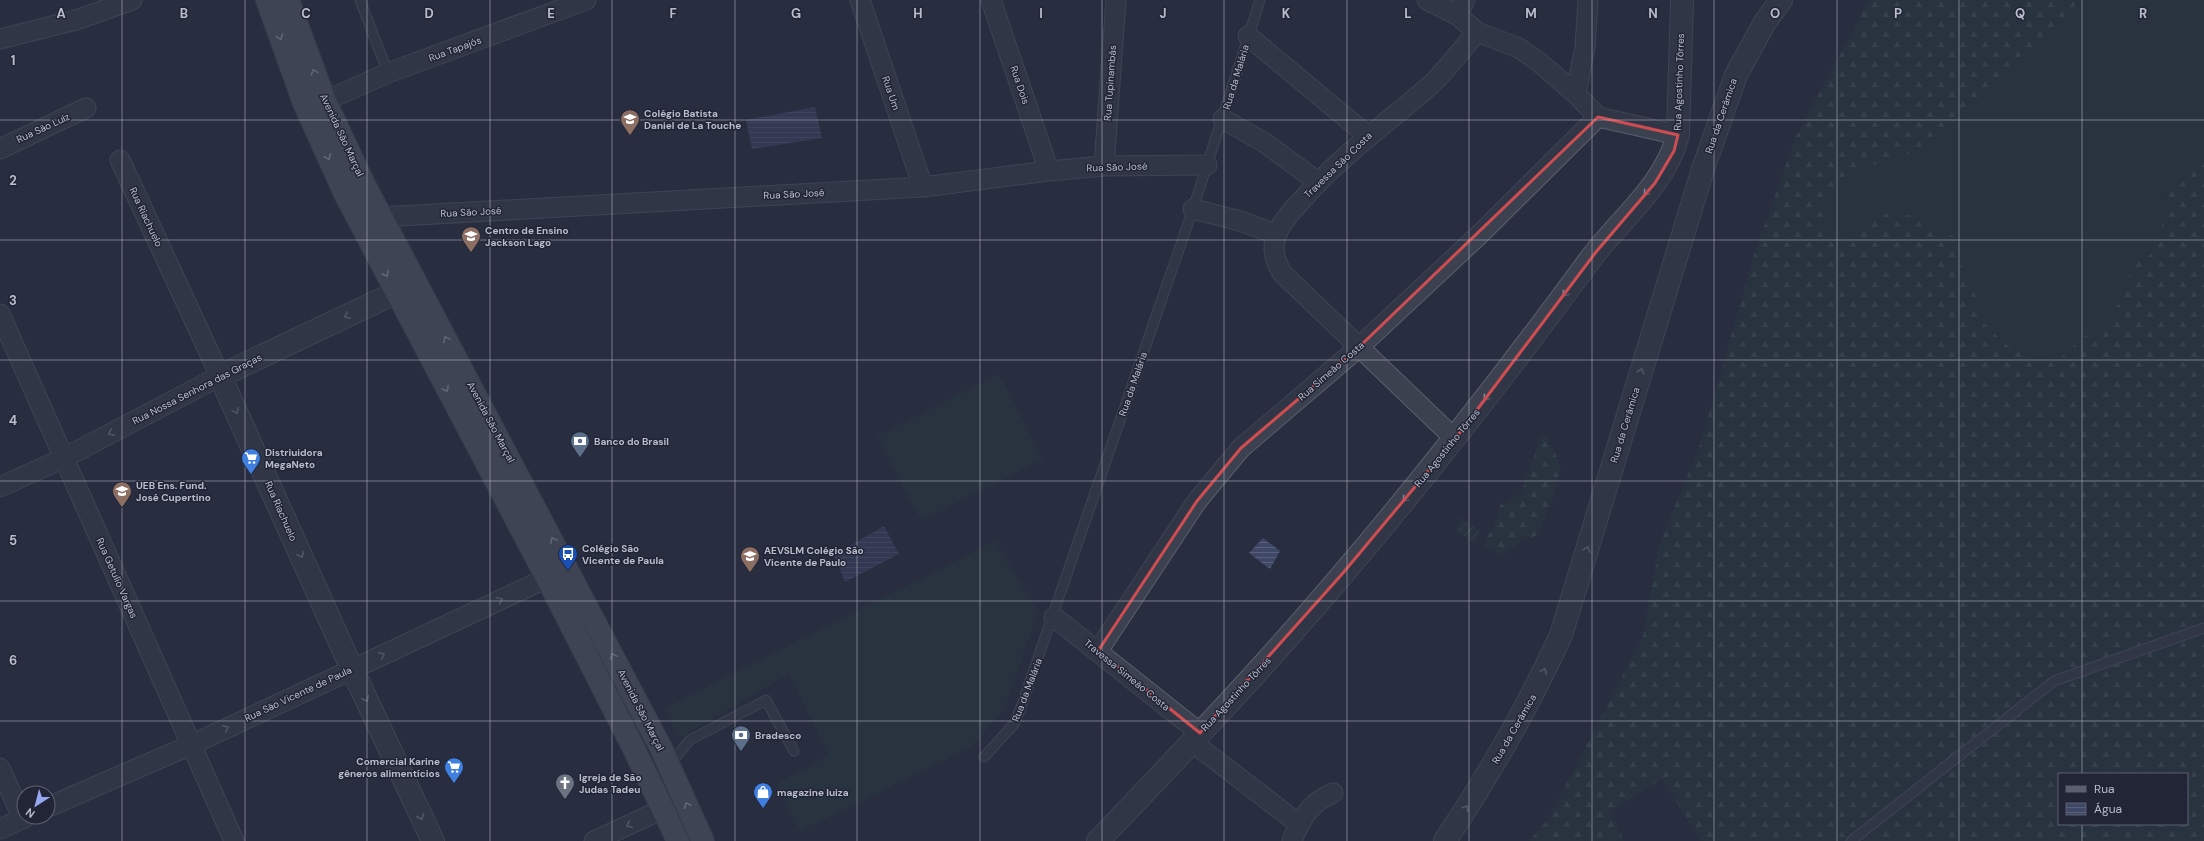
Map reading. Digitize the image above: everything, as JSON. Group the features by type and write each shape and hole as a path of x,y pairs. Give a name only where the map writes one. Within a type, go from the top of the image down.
{"main road":[{"name":"Avenida São Marçal","path":"267,0 307,110 345,194 395,293 547,578 664,809 678,841"},
{"name":"Avenida São Marçal","path":"288,0 325,101 381,217 476,394 669,765 703,841"}],"street":[{"path":"0,39 76,20 132,0"},
{"name":"Rua Tapajós","path":"325,101 388,74 586,0"},
{"name":"Rua Um","path":"860,0 923,187"},
{"name":"Rua Dois","path":"991,0 1048,171"},
{"name":"Rua Tupinambás","path":"1104,166 1116,0"},
{"path":"1427,0 1461,7 1477,32 1519,48 1539,62 1576,94 1598,117 1678,134"},
{"path":"1576,94 1584,47 1588,0"},
{"name":"Rua Agostinho Tôrres","path":"1098,841 1280,646 1455,439 1596,252 1655,183 1674,151 1678,134 1682,0"},
{"name":"Rua da Cerâmica","path":"1445,841 1505,745 1537,687 1561,635 1703,169 1741,62 1764,22 1781,0"},
{"name":"Travessa São Costa","path":"1276,234 1289,215 1318,182 1368,136 1428,88 1477,32"},
{"path":"1248,36 1368,136"},
{"name":"Rua São Luíz","path":"0,148 86,108"},
{"name":"Rua Simeão Costa","path":"1098,651 1197,501 1219,472 1241,448 1358,348 1479,235 1598,117"},
{"path":"1223,119 1265,143 1318,182"},
{"name":"Rua Riachuelo","path":"120,160 220,376 352,669 433,841"},
{"path":"1668,161 1703,169"},
{"name":"Rua São José","path":"381,217 923,187 1048,171 1104,166 1207,165"},
{"path":"1193,209 1240,221 1276,234 1276,264 1283,274 1358,348 1455,439"},
{"name":"Rua Nossa Senhora das Graças","path":"0,487 64,458 220,376 395,293"},
{"name":"Rua Getulio Vargas","path":"0,314 234,841"},
{"name":"Rua São Vicente de Paula","path":"56,804 191,744 547,578"},
{"name":"Travessa Simeão Costa","path":"1054,617 1098,651 1196,737 1299,824"},
{"path":"0,768 16,801"},
{"path":"1292,841 1299,824 1316,802 1333,793"},
{"path":"594,841 664,809"},
{"path":"0,829 16,822"}],"lane":[{"path":"360,0 388,74"},
{"name":"Rua da Malária","path":"984,757 1014,724 1054,617 1193,209 1260,0"},
{"path":"1851,841 2054,681 2204,628"},
{"path":"669,765 690,740 766,700 794,751"}],"highlighted area":[{"path":"1598,117 1678,135 1674,151 1655,183 1596,252 1455,439 1343,573 1200,733 1098,651 1197,501 1241,448 1358,348"}],"green space":[{"path":"1869,0 2081,0 1962,118 1912,153 1867,167 1838,186 1827,207 1827,235 1835,245 1849,236 1865,220 1892,212 1922,218 1956,238 1959,262 1973,281 1980,319 2005,344 2032,357 2058,360 2087,334 2111,319 2123,292 2132,266 2154,252 2161,237 2165,189 2191,160 2204,152 2204,841 1701,841 1662,779 1611,811 1624,841 1529,841 1549,818 1643,636 1659,545 1701,442 1754,255 1796,136"},
{"path":"2081,0 2204,0 2204,152 2191,160 2165,189 2161,237 2154,252 2132,266 2123,292 2111,319 2087,334 2058,360 2032,357 2005,344 1980,319 1973,281 1959,262 1956,238 1922,218 1892,212 1865,220 1849,236 1835,245 1827,235 1827,207 1838,186 1867,167 1912,153 1962,118"},
{"path":"999,374 1043,459 921,521 877,436"},
{"path":"1542,434 1547,436 1561,467 1555,492 1538,535 1522,540 1504,555 1483,547 1497,517 1500,505 1521,493"},
{"path":"1461,518 1480,531 1474,543 1455,530"},
{"path":"995,541 1038,612 1004,710 971,747 800,831 777,784 829,755 789,674 678,739 665,708"}],"water":[{"path":"815,107 822,138 752,149 746,120"},
{"path":"884,526 899,554 845,582 834,555"},
{"path":"1263,538 1280,551 1270,569 1249,553"}],"place":[{"name":"Colégio Batista Daniel de La Touche","path":"630,136"},
{"name":"Centro de Ensino Jackson Lago","path":"471,253"},
{"name":"Banco do Brasil","path":"580,458"},
{"name":"Distriuidora MegaNeto","path":"251,475"},
{"name":"UEB Ens. Fund. José Cupertino","path":"122,508"},
{"name":"Colégio São Vicente de Paula","path":"568,571"},
{"name":"AEVSLM Colégio São Vicente de Paulo","path":"750,573"},
{"name":"Bradesco","path":"741,752"},
{"name":"Comercial Karine gêneros alimentícios","path":"454,784"},
{"name":"Igreja de São Judas Tadeu","path":"565,800"},
{"name":"magazine luiza","path":"763,809"}]}
